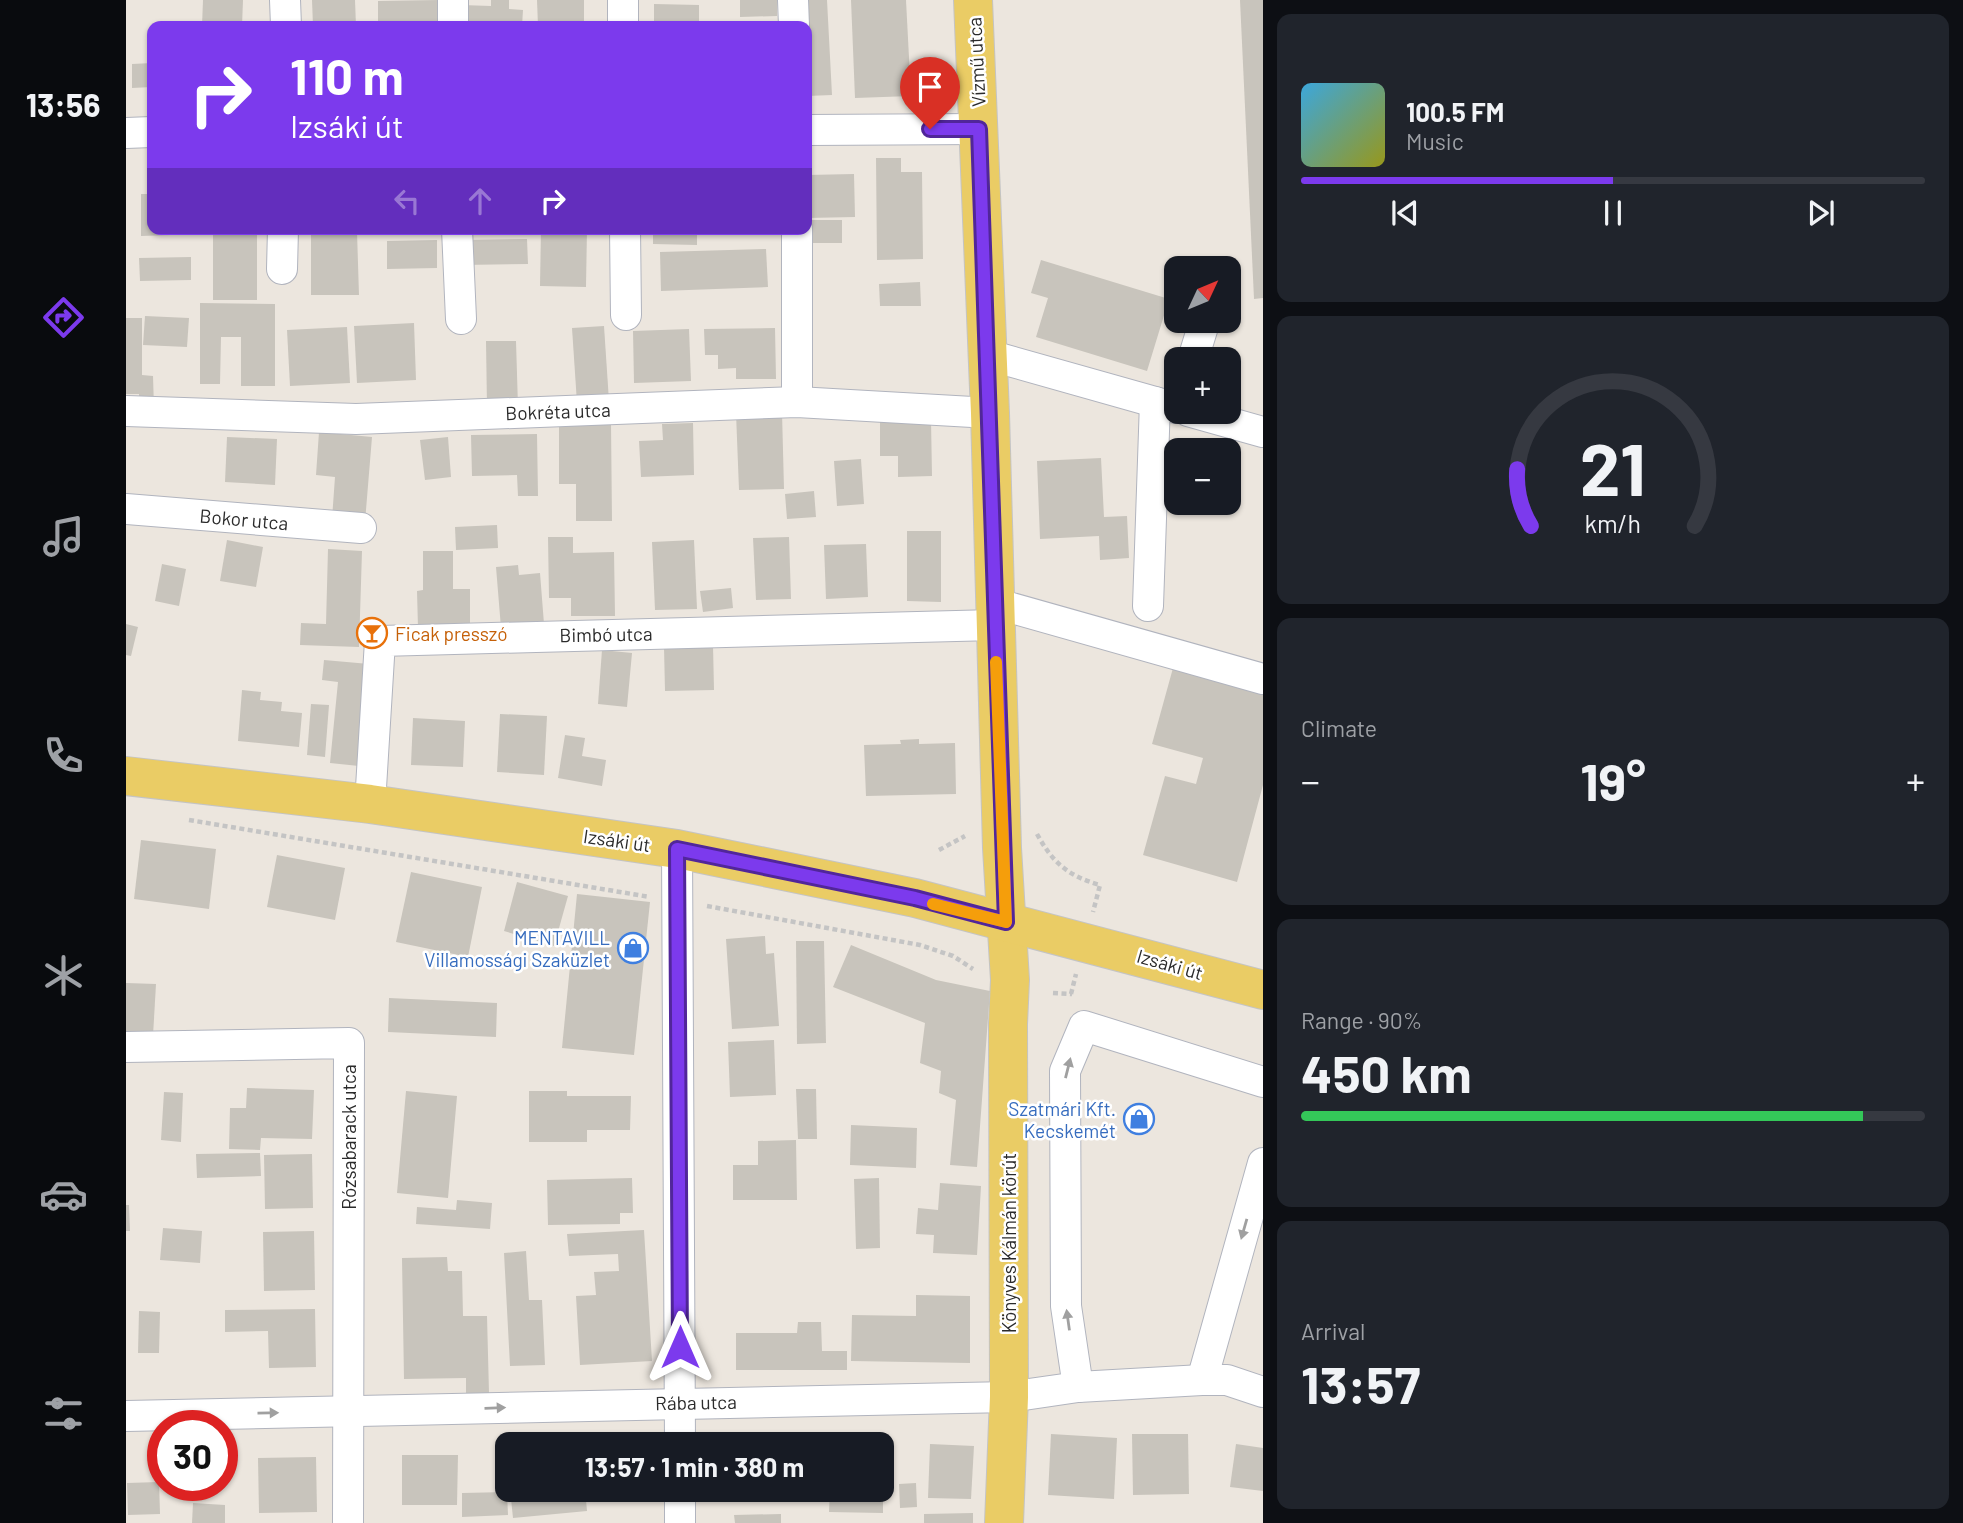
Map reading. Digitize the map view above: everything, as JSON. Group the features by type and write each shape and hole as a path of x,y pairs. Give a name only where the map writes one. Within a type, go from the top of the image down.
{"main road":[{"name":"Vízmű utca","path":"973,0 988,355 1006,922"},
{"name":"Izsáki út","path":"126,776 370,804 677,849 915,898 1263,990"},
{"name":"Könyves Kálmán körút","path":"1004,1523 1009,1397 1010,980 1006,922"}],"street":[{"path":"285,0 286,21"},
{"path":"453,0 453,21"},
{"path":"623,0 623,21"},
{"path":"793,0 794,21"},
{"path":"812,130 979,129"},
{"path":"126,133 147,132"},
{"path":"282,269 283,235"},
{"path":"457,235 461,319"},
{"path":"625,235 626,315"},
{"path":"797,235 797,402"},
{"path":"988,355 1164,404"},
{"name":"Bokréta utca","path":"126,411 356,419 797,402 990,413"},
{"path":"1148,606 1164,424"},
{"path":"1234,424 1263,432"},
{"name":"Bokor utca","path":"126,509 361,528"},
{"path":"995,614 1263,679"},
{"name":"Bimbó utca","path":"370,804 380,641 995,614"},
{"path":"677,849 680,1432"},
{"path":"1078,1387 1066,1306 1065,1071 1084,1026 1263,1082"},
{"name":"Rózsabarack utca","path":"126,1047 349,1043 347,1412"},
{"path":"1202,1380 1263,1163"},
{"name":"Rába utca","path":"126,1416 1009,1397 1078,1387 1202,1380 1227,1380 1263,1392"},
{"path":"347,1412 348,1523"},
{"path":"680,1502 680,1523"}],"path":[{"path":"181,819 828,927 953,956 973,969"},
{"path":"939,850 965,836"},
{"path":"1053,993 1071,994"}],"building":[{"path":"203,0 243,0 242,21 202,21"},
{"path":"312,0 355,0 356,21 313,21"},
{"path":"439,0 439,21 378,21 378,1"},
{"path":"491,0 509,0 509,9 523,10 522,21 460,21 461,5 491,6"},
{"path":"537,0 584,0 584,21 538,21"},
{"path":"740,0 777,0 777,16 740,17"},
{"path":"800,0 827,0 832,95 812,96 812,21 806,21"},
{"path":"851,0 906,0 911,96 855,98"},
{"path":"1240,0 1263,0 1263,298 1254,299"},
{"path":"654,4 699,5 699,21 654,21"},
{"path":"147,63 147,87 132,88 132,64"},
{"path":"876,158 901,158 901,172 922,172 923,259 877,260"},
{"path":"854,174 855,217 812,218 812,175"},
{"path":"141,194 147,194 147,235 171,235 141,236"},
{"path":"812,220 842,220 842,243 801,243 803,235 812,235"},
{"path":"213,235 257,235 257,300 213,300"},
{"path":"311,235 357,235 359,295 311,295"},
{"path":"541,235 587,235 586,287 540,286"},
{"path":"653,235 697,235 697,245 653,244"},
{"path":"527,239 528,264 462,265 462,240"},
{"path":"437,240 437,268 387,269 387,241"},
{"path":"766,249 768,287 661,291 660,252"},
{"path":"191,257 191,280 140,281 139,258"},
{"path":"1041,260 1164,297 1164,315 1147,371 1036,337 1048,298 1031,293"},
{"path":"920,282 921,306 880,306 879,284"},
{"path":"200,303 275,304 275,386 241,386 241,337 221,337 220,384 200,384"},
{"path":"145,316 189,318 187,347 143,345"},
{"path":"126,318 142,318 142,375 153,376 154,408 139,408 139,394 126,394"},
{"path":"414,323 416,380 357,383 354,326"},
{"path":"604,326 609,401 577,403 572,328"},
{"path":"347,327 350,383 290,386 287,330"},
{"path":"775,328 776,379 736,379 736,368 718,369 718,355 705,355 704,329"},
{"path":"689,329 691,381 634,383 633,331"},
{"path":"486,341 516,341 518,407 487,407"},
{"path":"782,412 784,489 739,490 736,413"},
{"path":"931,420 932,476 898,477 898,456 880,456 880,421"},
{"path":"559,423 611,423 612,521 576,521 576,484 559,484"},
{"path":"693,423 694,475 641,477 639,441 663,440 662,424"},
{"path":"319,432 372,437 365,522 332,519 335,477 316,475"},
{"path":"537,434 538,496 518,496 517,475 472,476 471,435"},
{"path":"227,437 277,439 275,485 225,482"},
{"path":"448,437 451,477 425,480 420,440"},
{"path":"1101,458 1104,517 1127,516 1129,558 1100,560 1099,536 1040,539 1037,461"},
{"path":"861,459 864,504 837,506 834,461"},
{"path":"814,491 816,517 787,519 785,494"},
{"path":"497,525 498,548 456,550 455,527"},
{"path":"907,531 941,531 941,602 907,601"},
{"path":"548,537 573,537 573,553 614,552 615,616 571,616 571,598 549,598"},
{"path":"789,537 791,599 756,600 753,538"},
{"path":"227,540 263,547 256,587 220,581"},
{"path":"694,540 697,609 655,610 652,542"},
{"path":"866,544 868,597 826,599 824,545"},
{"path":"328,549 362,551 359,647 300,645 301,623 326,624"},
{"path":"423,551 453,551 453,589 470,589 470,628 418,628 417,591 423,590"},
{"path":"162,564 186,569 179,606 155,601"},
{"path":"518,565 519,575 540,573 544,624 501,628 496,567"},
{"path":"731,588 733,608 703,612 700,591"},
{"path":"126,624 138,627 131,656 126,655"},
{"path":"713,645 714,690 665,691 664,647"},
{"path":"602,650 632,653 627,707 598,704"},
{"path":"324,660 369,664 359,766 330,763 338,682 322,680"},
{"path":"1173,668 1263,693 1263,785 1237,882 1143,855 1165,776 1196,784 1203,758 1152,744"},
{"path":"242,690 261,692 260,700 282,702 281,711 302,713 299,747 238,741"},
{"path":"311,704 329,705 325,757 307,755"},
{"path":"500,714 547,716 544,775 497,772"},
{"path":"413,718 465,721 463,767 411,765"},
{"path":"565,735 585,738 582,756 606,760 602,786 558,778"},
{"path":"919,739 919,744 955,743 956,794 866,796 864,745 901,744 900,740"},
{"path":"141,840 216,849 209,909 134,899"},
{"path":"277,855 345,868 335,920 267,907"},
{"path":"411,872 482,887 468,957 396,942"},
{"path":"517,882 568,896 554,946 504,931"},
{"path":"577,894 650,902 634,1055 562,1048"},
{"path":"765,936 766,954 774,953 779,1026 732,1029 726,939"},
{"path":"796,941 824,941 826,1043 797,1044"},
{"path":"851,945 936,980 990,991 977,1167 950,1165 956,1100 939,1093 941,1071 920,1063 925,1023 833,987"},
{"path":"126,983 156,984 153,1036 126,1035"},
{"path":"389,998 497,1003 496,1037 388,1032"},
{"path":"774,1040 776,1095 730,1097 728,1042"},
{"path":"247,1088 314,1090 312,1139 261,1138 260,1150 229,1149 230,1108 246,1108"},
{"path":"796,1089 816,1089 817,1139 798,1139"},
{"path":"406,1091 457,1096 448,1198 397,1193"},
{"path":"529,1091 567,1091 567,1096 631,1096 630,1130 587,1130 587,1142 529,1142"},
{"path":"164,1092 183,1093 181,1142 161,1140"},
{"path":"851,1125 917,1128 916,1168 850,1165"},
{"path":"796,1140 797,1200 733,1200 733,1165 758,1165 758,1141"},
{"path":"260,1153 261,1176 197,1178 196,1154"},
{"path":"312,1154 313,1208 265,1209 264,1155"},
{"path":"632,1178 633,1213 620,1213 620,1224 548,1225 547,1180"},
{"path":"879,1178 880,1248 856,1249 854,1179"},
{"path":"940,1183 981,1186 977,1255 933,1253 934,1235 916,1234 918,1208 938,1210"},
{"path":"457,1200 492,1203 490,1229 416,1224 417,1207 456,1210"},
{"path":"126,1205 129,1205 130,1231 126,1231"},
{"path":"163,1228 202,1231 200,1263 160,1260"},
{"path":"644,1230 652,1361 580,1365 576,1296 596,1295 594,1272 619,1271 618,1254 569,1256 567,1234"},
{"path":"314,1231 315,1290 264,1291 263,1232"},
{"path":"526,1251 529,1300 542,1300 545,1365 510,1366 504,1253"},
{"path":"447,1257 448,1271 462,1271 463,1316 487,1316 489,1393 466,1393 466,1378 404,1379 402,1258"},
{"path":"916,1295 970,1296 970,1363 851,1361 852,1315 916,1316"},
{"path":"315,1309 316,1367 269,1368 268,1331 225,1332 225,1310"},
{"path":"139,1311 160,1312 159,1353 138,1353"},
{"path":"798,1322 821,1322 822,1351 847,1351 847,1370 736,1370 736,1333 797,1333"},
{"path":"1051,1434 1117,1438 1114,1499 1048,1495"},
{"path":"1132,1434 1188,1434 1189,1494 1133,1495"},
{"path":"930,1444 974,1446 971,1499 928,1498"},
{"path":"1236,1444 1263,1448 1263,1491 1230,1487"},
{"path":"402,1455 458,1455 457,1505 402,1505"},
{"path":"316,1457 317,1512 259,1513 258,1458"},
{"path":"147,1482 147,1501 160,1501 160,1514 128,1515 127,1483"},
{"path":"916,1483 917,1507 900,1508 899,1484"},
{"path":"495,1492 495,1502 507,1502 508,1515 462,1517 462,1493"},
{"path":"511,1502 586,1502 587,1511 513,1518"},
{"path":"829,1502 883,1502 883,1513 829,1512"},
{"path":"193,1503 225,1505 225,1523 192,1523"},
{"path":"973,1513 973,1523 924,1523 924,1514"},
{"path":"781,1514 781,1523 735,1523 734,1515"}],"slow traffic":[{"path":"933,904 1006,922 996,662"}],"place":[{"name":"Ficak presszó","path":"372,633"},
{"name":"MENTAVILL Villamossági Szaküzlet","path":"633,948"},
{"name":"Szatmári Kft. Kecskemét","path":"1139,1119"}],"route":[{"path":"680,1347 677,849 915,898 1006,922 979,129 930,129"}]}
